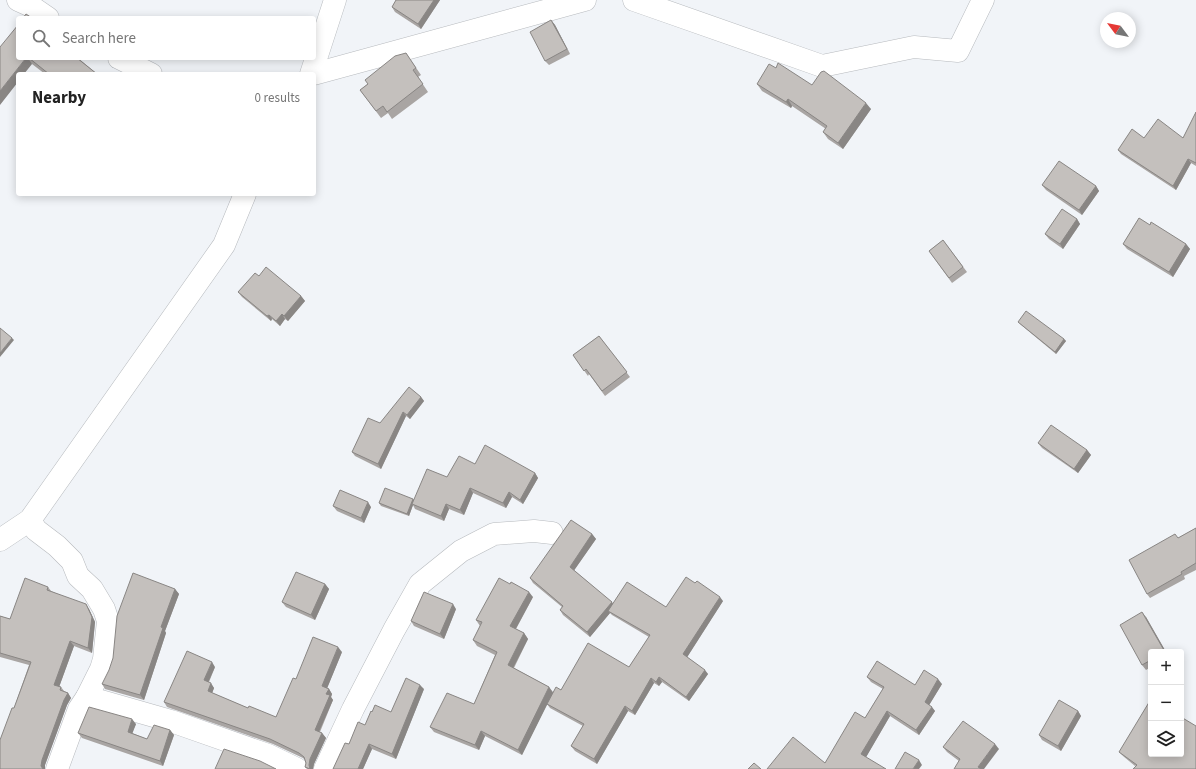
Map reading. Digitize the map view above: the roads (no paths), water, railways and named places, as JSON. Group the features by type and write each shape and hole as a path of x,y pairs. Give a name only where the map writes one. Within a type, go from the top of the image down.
{"street":[{"path":"18,0 29,5 45,16"},
{"path":"314,72 335,0"},
{"path":"316,73 585,0"},
{"path":"634,0 822,66 914,47 958,51 983,0"},
{"path":"122,60 147,72"},
{"path":"0,540 30,520 224,245 245,196"},
{"path":"30,520 36,530 57,546 72,562 78,576 92,589 104,609 108,621 104,659 101,670 79,709 57,769"},
{"path":"325,769 360,696 420,584 461,551 494,534 534,531 552,533"},
{"path":"87,696 171,721 268,755 298,769"}]}
